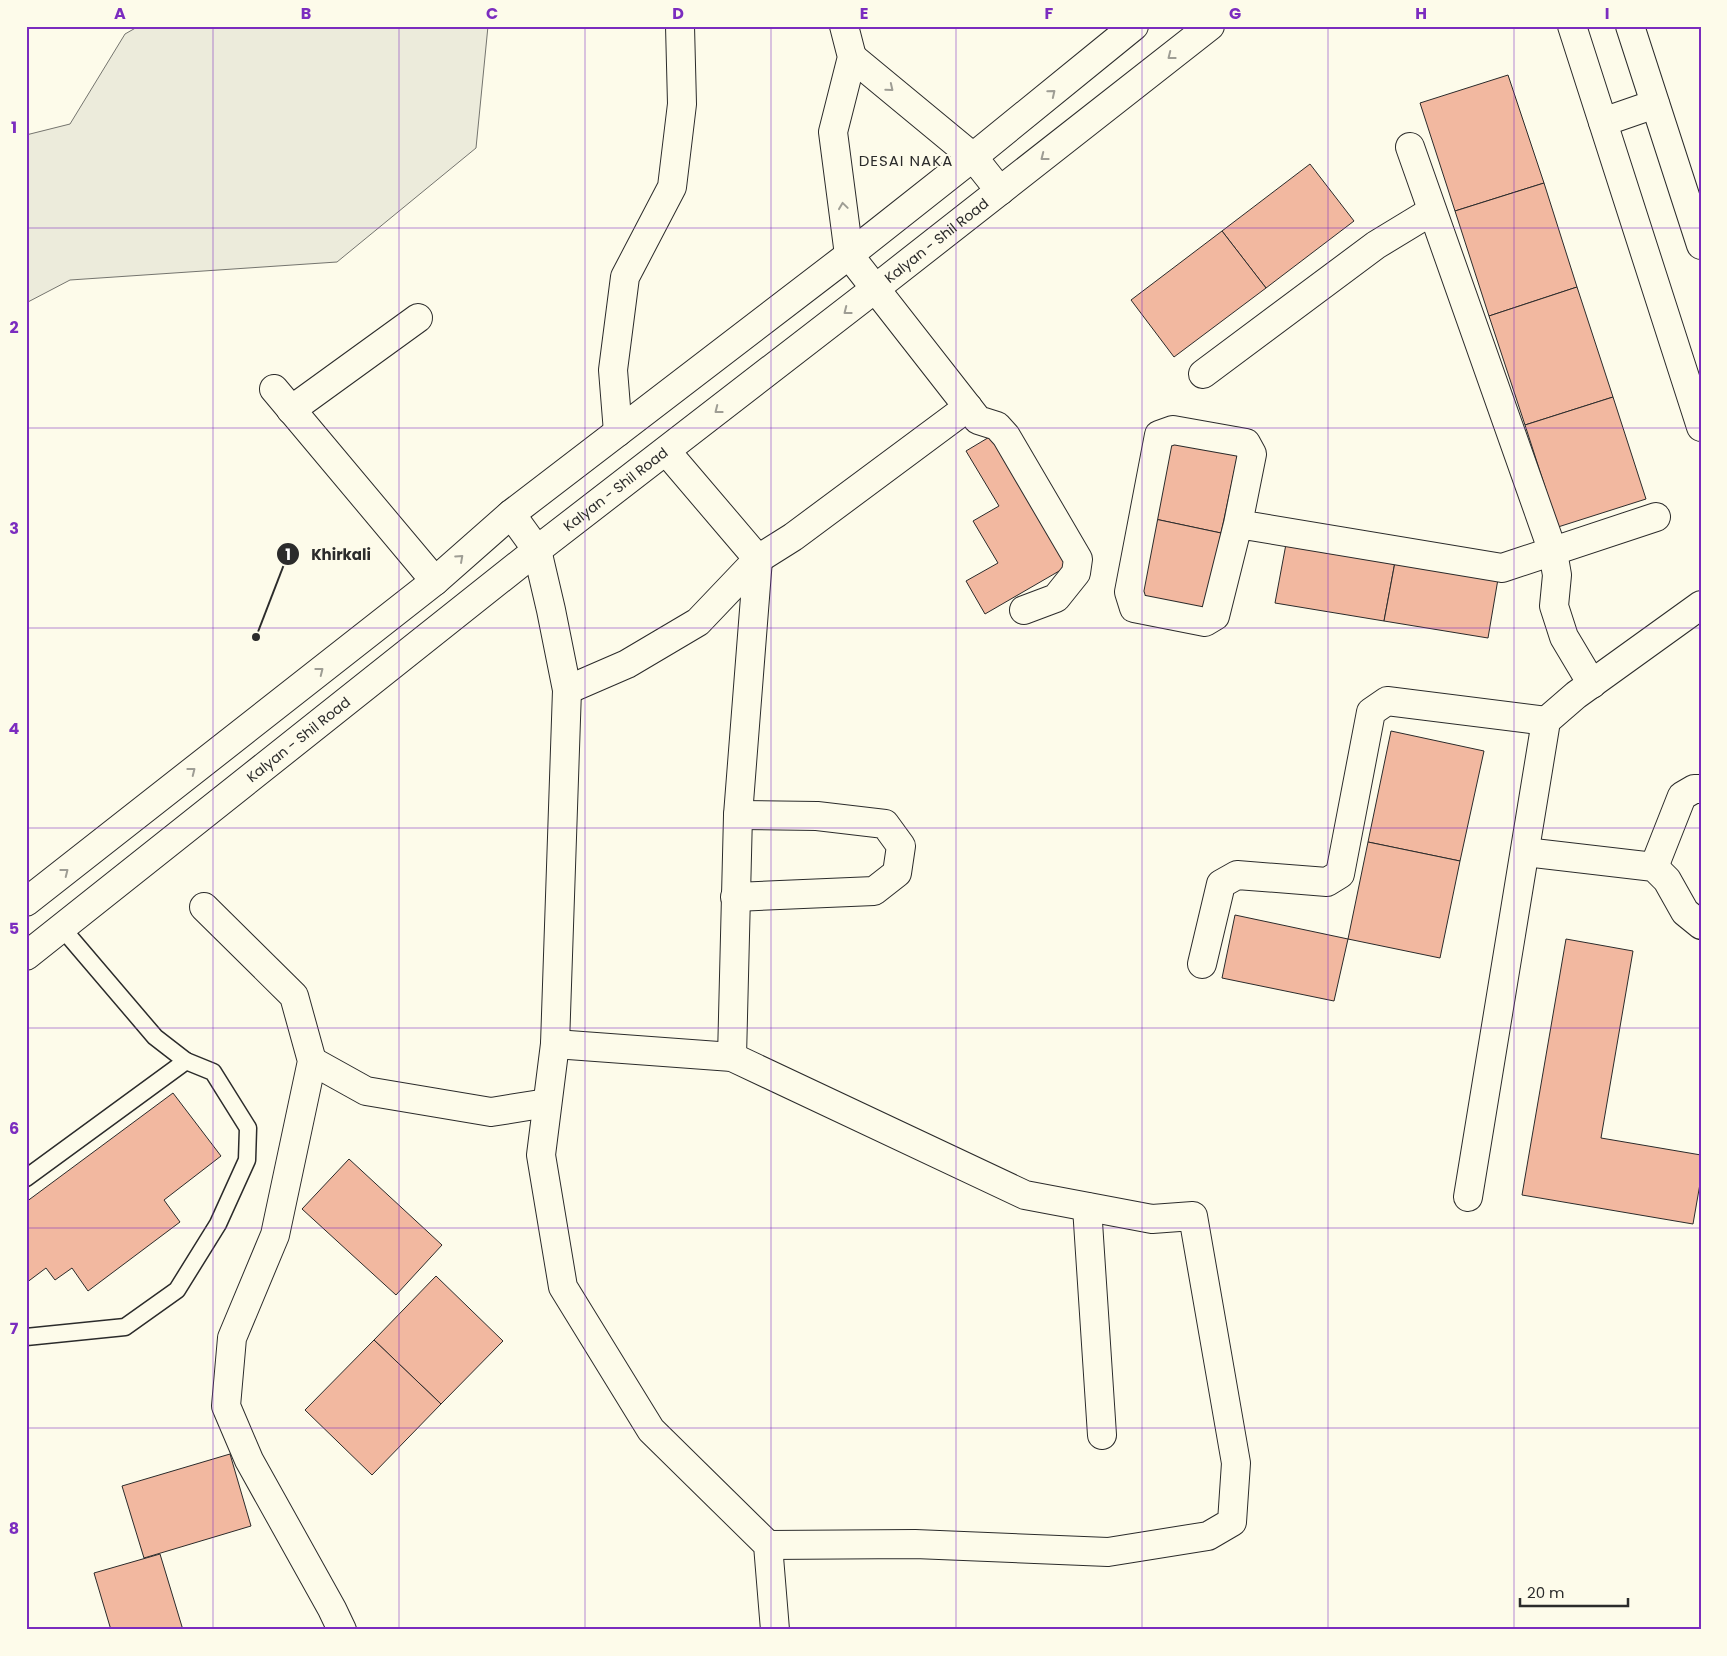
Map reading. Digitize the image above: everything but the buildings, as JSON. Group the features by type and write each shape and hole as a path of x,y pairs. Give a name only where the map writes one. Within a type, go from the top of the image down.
{"street":[{"path":"618,432 613,370 625,277 672,187 682,104 680,26"},
{"path":"844,26 852,57 833,132 849,255 978,420 997,426 1006,436 1078,559 1076,573 1056,598 1024,610"},
{"path":"26,902 435,581 511,514 849,255 974,157 1134,26"},
{"name":"Kalyan - Shil Road","path":"26,956 537,550 876,288 1210,26"},
{"path":"1572,26 1701,427"},
{"path":"1630,26 1701,245"},
{"path":"852,57 974,157 1000,191"},
{"path":"1603,122 1655,104"},
{"path":"1410,146 1553,552 1556,575 1554,606 1564,636 1592,684"},
{"path":"1203,374 1376,244 1432,211"},
{"path":"291,410 418,318"},
{"path":"274,389 435,581"},
{"path":"566,690 628,664 698,622 758,559 793,537 968,407"},
{"path":"1173,430 1246,443 1252,454 1238,524 1215,616 1206,622 1134,608 1129,592 1159,435 1173,430"},
{"path":"666,451 758,559 738,815 732,1057"},
{"path":"511,514 537,550 551,610 566,690 555,1044 541,1155 563,1288 651,1430 768,1545 775,1630"},
{"path":"1238,524 1502,568 1656,517"},
{"path":"1468,1197 1546,721 1576,695 1701,605"},
{"path":"1202,964 1221,884 1237,875 1327,882 1340,874 1371,712 1387,701 1546,721"},
{"path":"1654,867 1682,796 1694,788 1701,789"},
{"path":"735,897 874,891 897,873 901,846 885,824 817,816 738,815"},
{"path":"1525,852 1654,867 1667,880 1685,912 1701,925"},
{"path":"204,907 294,996 312,1061 275,1235 232,1338 226,1406 249,1460 342,1630"},
{"path":"555,1044 732,1057 1025,1195 1152,1218 1193,1216 1236,1463 1232,1522 1208,1536 1108,1552 915,1544 768,1545"},
{"path":"312,1061 366,1092 491,1112 547,1103"},
{"path":"1087,1207 1102,1435"}],"lane":[{"path":"26,1337 125,1327 177,1290 218,1224 247,1160 248,1128 213,1072 186,1061 155,1037 62,928"},
{"path":"26,1178 186,1061"}],"shaded area":[{"path":"139,26 488,26 476,148 337,262 70,280 26,303 26,135 70,124 125,34"}],"place":[{"name":"Khirkali","path":"256,637"}],"district":[{"name":"DESAI NAKA","path":"906,160"}]}
